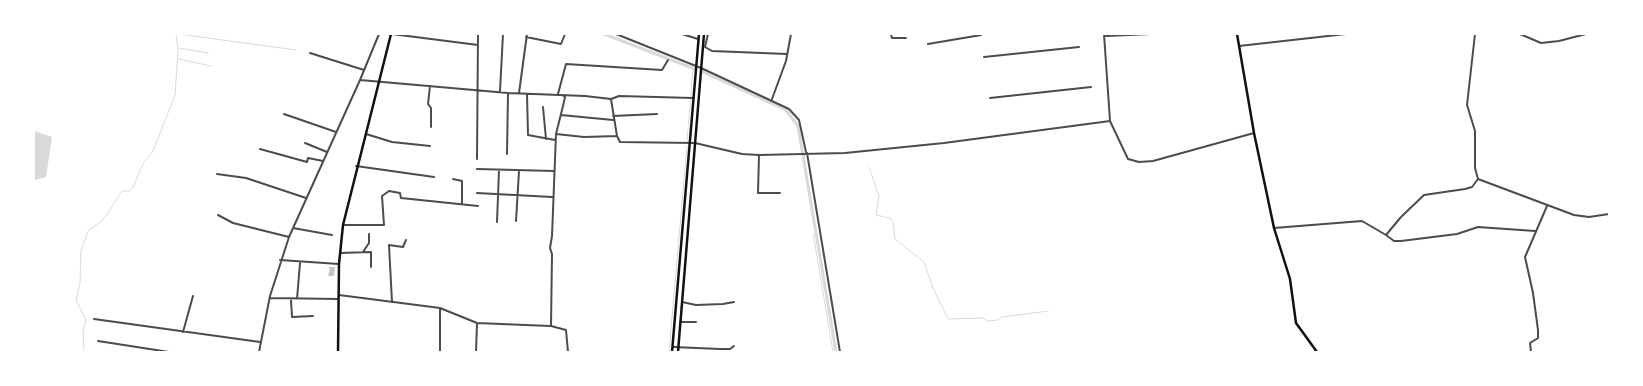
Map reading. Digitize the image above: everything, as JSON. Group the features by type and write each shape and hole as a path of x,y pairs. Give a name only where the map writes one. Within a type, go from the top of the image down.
{"main road":[{"path":"338,352 339,264 343,225 356,166 392,34"},
{"path":"672,352 698,34"},
{"path":"678,352 704,34"},
{"path":"1237,34 1254,133 1274,228 1290,279 1296,322 1317,352"}],"street":[{"path":"259,352 280,260 292,228 379,34"},
{"path":"392,34 478,45"},
{"path":"477,158 478,34"},
{"path":"500,92 503,34"},
{"path":"519,94 526,36 561,44 565,34"},
{"path":"616,34 696,65 772,100 789,109 799,120 840,352"},
{"path":"682,34 698,39"},
{"path":"708,34 705,47 712,51 787,54"},
{"path":"772,100 787,54 791,34"},
{"path":"892,34 892,38 906,38"},
{"path":"1151,34 1104,35 1110,121 1128,159 1139,162 1152,161 1254,133"},
{"path":"1238,46 1346,34"},
{"path":"1475,34 1467,105 1475,131 1474,168 1478,179 1574,215 1589,217 1609,214"},
{"path":"1520,34 1541,43 1559,41 1586,34"},
{"path":"928,44 981,35"},
{"path":"984,56 1079,47"},
{"path":"310,53 364,70"},
{"path":"558,94 566,64 662,70 668,60"},
{"path":"360,80 477,91 558,94 611,99 619,96 693,98"},
{"path":"430,86 428,104 431,108 431,126"},
{"path":"990,98 1091,87"},
{"path":"507,154 508,93"},
{"path":"527,94 528,135 555,140"},
{"path":"551,326 552,254 550,248 552,236 552,197 555,140 565,97 562,95"},
{"path":"611,99 613,120 620,142 695,143 742,154 759,155 845,153 936,144 1110,121"},
{"path":"543,107 546,139"},
{"path":"284,114 336,132"},
{"path":"613,116 657,114"},
{"path":"561,115 613,120"},
{"path":"366,134 392,142 430,146"},
{"path":"556,134 584,137 617,136"},
{"path":"305,143 327,152"},
{"path":"260,149 307,162 308,158 323,161"},
{"path":"759,155 758,193 780,194"},
{"path":"356,166 434,177"},
{"path":"477,169 554,171"},
{"path":"497,222 499,170"},
{"path":"516,222 518,171"},
{"path":"217,174 246,178 306,198"},
{"path":"453,179 462,180 462,204"},
{"path":"1386,235 1401,217 1424,195 1472,187 1478,179"},
{"path":"343,225 384,225 382,196 389,191 400,193 401,198 478,206"},
{"path":"478,193 498,193 518,197 552,197"},
{"path":"1531,352 1530,344 1538,338 1538,335 1533,293 1524,257 1547,205"},
{"path":"218,216 233,223 289,237"},
{"path":"1274,228 1362,221 1394,241 1457,234 1478,228 1500,227 1536,232"},
{"path":"292,228 332,235"},
{"path":"364,252 369,243 369,234"},
{"path":"392,302 389,245 404,247 406,240"},
{"path":"340,253 371,252 371,267"},
{"path":"280,260 300,263 339,264"},
{"path":"297,300 300,263"},
{"path":"183,332 193,296"},
{"path":"270,298 297,300 339,297 392,302 440,308 477,323 551,326 566,330 568,352"},
{"path":"291,300 292,317 313,316"},
{"path":"682,302 696,305 734,302"},
{"path":"440,308 440,352"},
{"path":"94,319 260,342"},
{"path":"680,322 696,322"},
{"path":"476,352 477,323"},
{"path":"98,341 169,352"},
{"path":"673,347 720,350 730,349 734,346"}],"shaded area":[{"path":"34,131 52,137 46,177 35,180"}],"building":[{"path":"328,267 335,267 334,276 328,276 330,269"}],"waterway":[{"path":"84,352 83,330 86,320 76,300 80,283 81,251 88,231 104,219 122,191 130,191 143,164 153,151 175,95 178,51 176,34"},
{"path":"178,34 296,50"},
{"path":"604,34 695,69"},
{"path":"179,48 208,53"},
{"path":"178,59 211,66"},
{"path":"687,142 693,68"},
{"path":"701,71 786,110 798,126 836,352"},
{"path":"669,352 687,146"},
{"path":"869,167 879,196 876,215 890,218 893,222 895,239 924,262 933,288 948,319 983,318 988,321 998,320 1002,317 1048,311"},
{"path":"816,233 813,235 833,352"}]}
